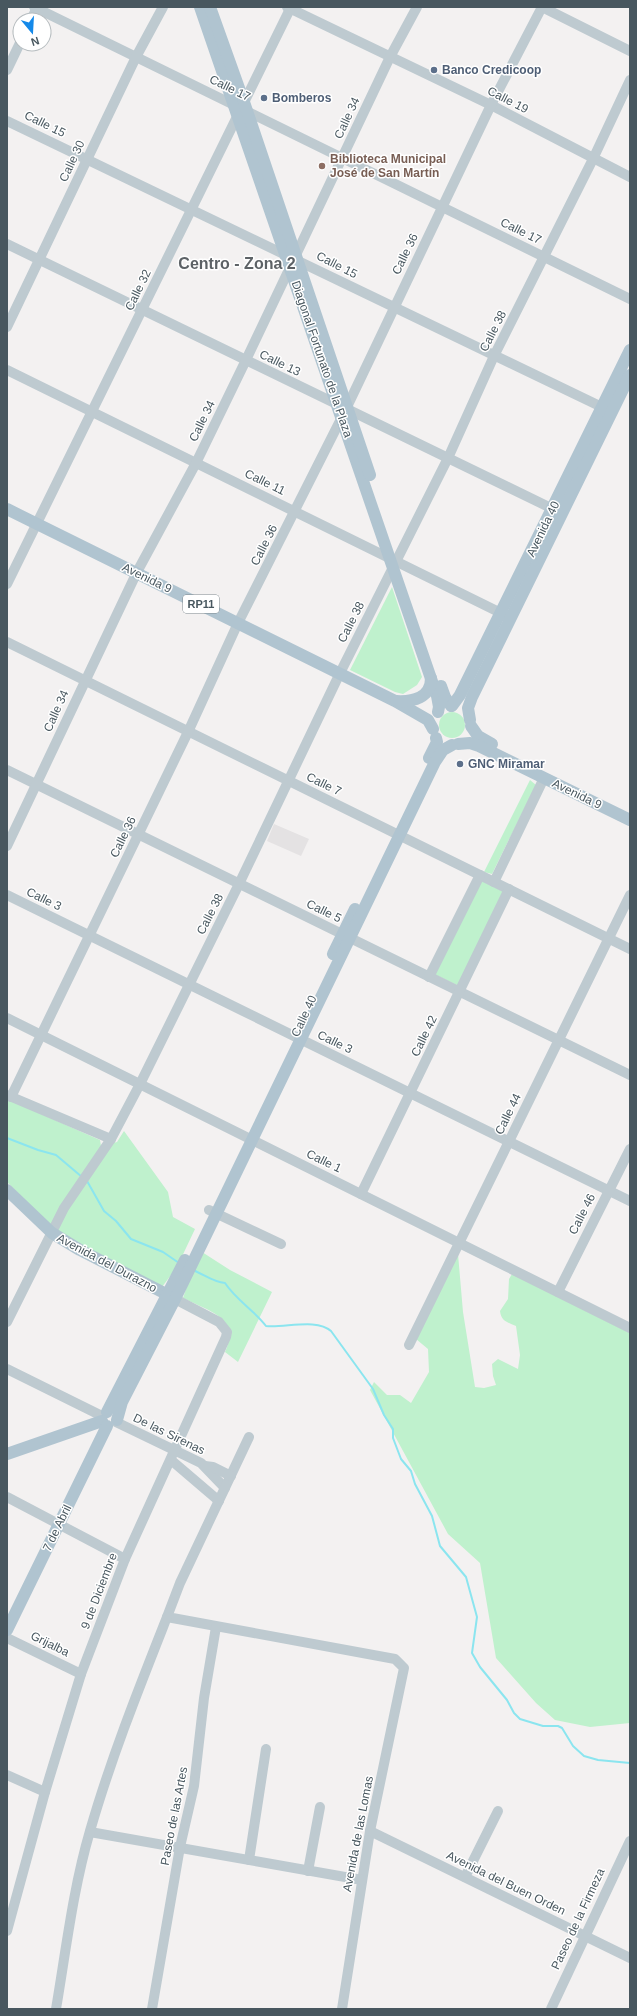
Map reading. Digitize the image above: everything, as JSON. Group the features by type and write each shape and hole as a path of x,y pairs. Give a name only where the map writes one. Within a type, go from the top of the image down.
{"main road":[{"name":"Diagonal Fortunato de la Plaza","path":"200,7 241,109"},
{"name":"Diagonal Fortunato de la Plaza","path":"210,7 241,109 293,258 395,562 437,696 437,713"},
{"name":"Avenida 40","path":"452,706 460,695 559,520 630,350"},
{"name":"Avenida 40","path":"471,723 469,703 553,509 606,410 630,375"},
{"name":"Avenida 9","path":"7,509 395,701 428,720 434,733"},
{"name":"Diagonal Fortunato de la Plaza","path":"395,562 441,688 452,706"},
{"path":"395,701 411,701 424,695 430,688 431,678"},
{"name":"Avenida 9","path":"395,701 432,715 437,713"},
{"path":"434,733 433,721 437,713 452,706 465,712 471,723 467,737 455,744"},
{"name":"Avenida 9","path":"471,723 476,734 483,740 630,812"},
{"name":"RP11","path":"434,733 446,744 455,744"},
{"name":"Calle 40","path":"182,1274 396,834 436,746 434,733"},
{"name":"Avenida 9","path":"455,744 470,743 479,746 630,820"},
{"name":"Calle 40","path":"396,834 435,762 443,750 455,744"},
{"name":"Avenida del Durazno","path":"7,1190 52,1233 80,1250 171,1297"},
{"name":"7 de Abril","path":"7,1630 108,1420 122,1402 182,1274"},
{"path":"7,1454 108,1420"}],"street":[{"name":"Calle 17","path":"36,7 630,299"},
{"name":"Calle 30","path":"7,327 136,57 163,7"},
{"name":"Calle 34","path":"7,846 136,572 196,463 390,57 417,7"},
{"path":"542,7 630,51"},
{"name":"Calle 36","path":"9,1096 41,1035 188,732 238,623 296,512 344,409 491,105 542,7"},
{"name":"Calle 32","path":"7,584 143,310 289,8"},
{"name":"Calle 19","path":"289,8 491,105 630,177"},
{"path":"7,70 16,52"},
{"name":"Calle 38","path":"7,1322 64,1208 111,1139 140,1084 395,562 448,458 494,356 545,257 630,80"},
{"name":"Calle 15","path":"7,121 606,410"},
{"name":"Calle 13","path":"7,244 344,409 553,509"},
{"name":"Calle 11","path":"7,370 395,562 506,615"},
{"path":"553,509 559,520"},
{"name":"Calle 7","path":"7,642 630,949"},
{"name":"Calle 5","path":"7,770 630,1075"},
{"path":"494,882 544,778"},
{"path":"429,977 480,875"},
{"name":"Calle 42","path":"361,1194 509,889"},
{"name":"Calle 3","path":"7,895 630,1201"},
{"name":"Calle 44","path":"409,1344 510,1142 630,895"},
{"name":"Calle 1","path":"7,1018 630,1328"},
{"path":"9,1096 111,1139"},
{"name":"Calle 46","path":"558,1292 630,1149"},
{"path":"212,1212 281,1244"},
{"name":"9 de Diciembre","path":"7,1927 23,1877 45,1792 81,1674 126,1559 224,1344 227,1332 220,1322 171,1297"},
{"name":"De las Sirenas","path":"7,1370 205,1466 225,1488"},
{"path":"56,2009 73,1904 90,1832 121,1735 180,1583 249,1437"},
{"path":"171,1460 219,1501"},
{"path":"205,1466 213,1467 231,1476"},
{"path":"7,1497 126,1559"},
{"path":"167,1617 216,1627"},
{"name":"Avenida de las Lomas","path":"216,1627 395,1659 403,1666 404,1672 370,1831 342,2009"},
{"name":"Paseo de las Artes","path":"152,2009 180,1847 194,1786 204,1698 216,1627"},
{"name":"Grijalba","path":"7,1638 81,1674"},
{"path":"249,1860 266,1749"},
{"path":"7,1775 45,1792"},
{"path":"308,1871 320,1807"},
{"path":"465,1877 498,1811"},
{"name":"Avenida del Buen Orden","path":"370,1831 630,1958"},
{"path":"90,1832 362,1880"},
{"name":"Paseo de la Firmeza","path":"551,2009 584,1936 630,1841"}],"shaded area":[{"path":"274,824 309,839 301,856 267,841"}],"green space":[{"path":"392,587 422,677 417,685 403,694 395,692 350,670"},
{"path":"452,712 461,716 465,725 461,734 452,738 443,734 439,725 443,716"},
{"path":"530,780 536,785 492,874 484,872"},
{"path":"480,880 504,892 459,986 434,974"},
{"path":"7,1099 100,1140 101,1146 117,1142 124,1131 168,1192 173,1217 195,1229 177,1267 162,1287 60,1234 7,1182"},
{"path":"202,1252 230,1270 272,1292 238,1362 225,1352 229,1340 229,1331 225,1323 211,1312 183,1298 191,1274"},
{"path":"458,1254 463,1312 475,1387 484,1388 496,1385 493,1376 492,1364 498,1359 518,1369 520,1355 516,1326 503,1319 500,1311 508,1299 509,1279 512,1274 630,1333 630,1723 590,1727 555,1720 536,1703 496,1658 480,1563 448,1534 370,1390 374,1382 387,1395 400,1395 411,1403 429,1372 428,1349 416,1339"}],"waterway":[{"path":"7,1138 56,1155 82,1177"},
{"path":"87,1181 104,1211 116,1221 131,1239 163,1252 179,1263"},
{"path":"193,1270 213,1280 225,1283 234,1295 266,1326 309,1324 325,1327 331,1331 373,1389 384,1415 393,1429 393,1438 401,1459 411,1471 415,1484 432,1516 440,1546 466,1577 477,1617 472,1653 480,1667 507,1700 514,1713 520,1719 543,1726 558,1726 562,1728 573,1746 584,1756 598,1760 630,1763"}],"place":[{"name":"Banco Credicoop","path":"434,70"},
{"name":"Bomberos","path":"264,98"},
{"name":"Biblioteca Municipal José de San Martín","path":"322,166"},
{"name":"GNC Miramar","path":"460,764"}],"district":[{"name":"Centro - Zona 2","path":"237,263"}]}
